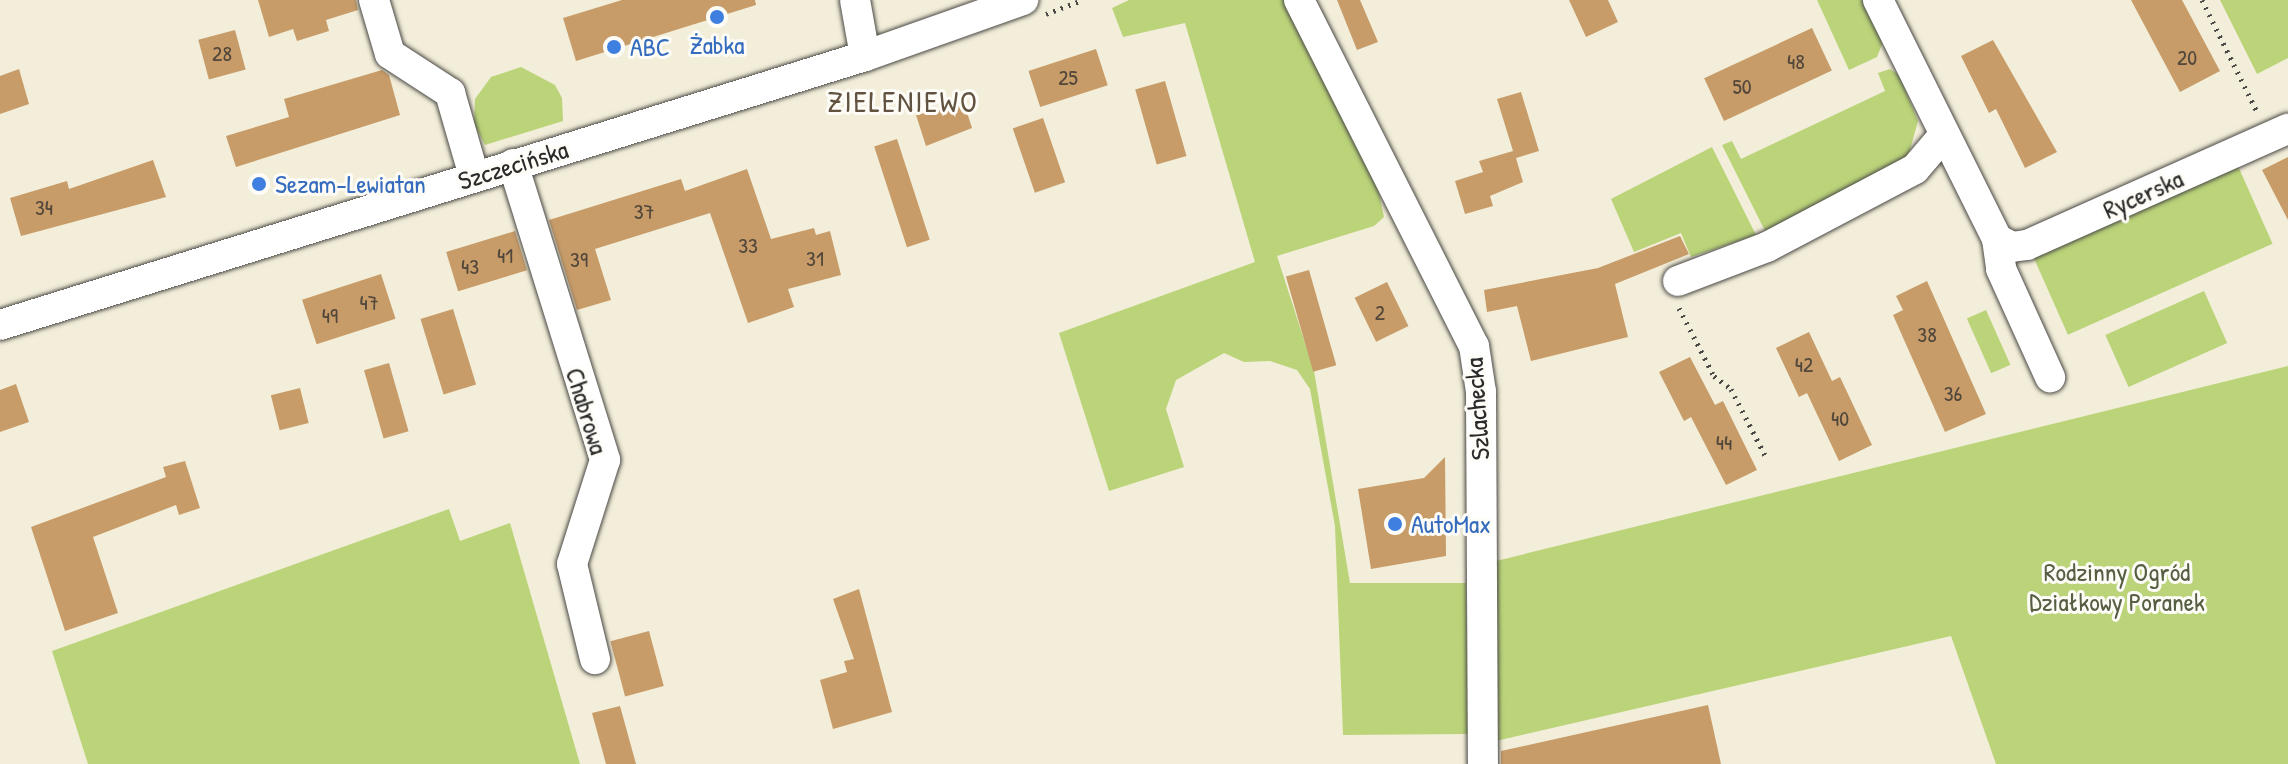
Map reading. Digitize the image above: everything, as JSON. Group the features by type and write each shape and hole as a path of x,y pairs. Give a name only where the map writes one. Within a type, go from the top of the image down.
{"street":[{"path":"374,0 390,54 450,93 474,176"},
{"path":"855,0 865,56"},
{"name":"Szczecińska","path":"0,325 865,56 1023,0"},
{"name":"Szlachecka","path":"1299,0 1474,346 1481,392 1483,764"},
{"path":"1878,0 1997,239 2001,269 2050,377"},
{"name":"Rycerska","path":"1997,239 2012,247 2027,245 2279,133"},
{"path":"1678,281 1767,247 1915,169 1944,135"},
{"name":"Chabrowa","path":"513,164 605,460 572,564 595,659"}],"path":[{"path":"2202,0 2279,133"},
{"path":"1678,281 1674,293 1680,311 1714,376 1731,389 1767,459"}],"green space":[{"path":"1129,0 1285,0 1376,179 1384,217 1374,226 1277,256 1314,371 1350,583 1466,583 1468,734 1343,735 1335,526 1310,389 1297,370 1270,361 1244,362 1224,353 1176,380 1166,409 1184,467 1109,491 1059,333 1255,262 1185,23 1123,37 1112,8"},
{"path":"1817,0 1862,0 1883,42 1877,57 1849,70"},
{"path":"2220,0 2288,0 2288,58 2257,74"},
{"path":"521,67 555,85 562,98 563,121 485,145 474,124 475,99 491,77"},
{"path":"1890,69 1899,75 1918,121 1908,157 1767,235 1722,145 1732,141 1741,159 1885,91 1878,73"},
{"path":"1712,147 1756,235 1691,257 1681,233 1634,252 1611,199"},
{"path":"2238,166 2273,244 2068,335 2033,257"},
{"path":"2204,291 2227,343 2129,387 2105,335"},
{"path":"1986,310 2010,365 1991,373 1967,319"},
{"name":"Rodzinny Ogród Działkowy Poranek","path":"2288,366 2288,764 1996,764 1951,636 1496,741 1492,562"},
{"path":"449,509 460,541 510,523 580,764 88,764 52,651"}],"building":[{"path":"258,0 356,0 358,10 326,20 329,31 297,41 293,29 269,37"},
{"path":"622,0 755,0 756,5 576,61 563,18"},
{"path":"1337,0 1360,0 1378,42 1357,50"},
{"path":"1569,0 1608,0 1618,22 1586,37"},
{"path":"2131,0 2182,0 2220,71 2180,92"},
{"path":"1812,28 1832,71 1724,121 1704,78"},
{"path":"235,30 246,70 209,79 198,40"},
{"path":"1993,40 2057,152 2025,168 1996,109 1989,113 1961,56"},
{"path":"1096,49 1108,85 1040,107 1028,71"},
{"path":"19,69 29,104 0,114 0,76"},
{"path":"382,70 389,75 400,115 236,167 226,136 289,117 284,99"},
{"path":"1165,81 1186,156 1157,165 1135,90"},
{"path":"1521,92 1539,151 1516,158 1523,182 1490,196 1493,206 1465,214 1455,181 1483,172 1479,161 1513,151 1497,99"},
{"path":"964,103 972,128 926,146 916,115"},
{"path":"1043,118 1065,182 1035,193 1013,128"},
{"path":"897,139 930,240 907,247 874,146"},
{"path":"2288,157 2288,220 2262,170"},
{"path":"153,160 166,197 21,236 10,198 67,181 69,189"},
{"path":"747,169 771,239 814,228 816,235 830,231 841,275 788,289 794,307 748,323 710,213 595,249 611,300 577,310 549,220 681,179 685,191"},
{"path":"515,231 527,270 458,291 446,252"},
{"path":"1680,236 1689,254 1615,284 1628,337 1531,361 1517,306 1487,312 1484,290 1598,268"},
{"path":"1309,270 1336,365 1313,372 1286,277"},
{"path":"381,274 396,319 317,344 302,300"},
{"path":"1927,281 1986,414 1945,432 1893,315 1903,310 1896,296"},
{"path":"1387,282 1408,326 1376,342 1355,298"},
{"path":"453,309 476,385 444,394 420,319"},
{"path":"1809,332 1832,381 1840,377 1872,445 1839,461 1807,393 1799,397 1776,348"},
{"path":"1690,357 1715,405 1723,401 1757,470 1726,485 1691,417 1684,421 1659,372"},
{"path":"389,363 409,431 384,438 364,370"},
{"path":"16,384 29,422 0,432 0,390"},
{"path":"300,388 309,423 280,430 271,395"},
{"name":"AutoMax","path":"1445,457 1446,556 1371,569 1358,489 1424,478"},
{"path":"185,461 200,508 179,515 176,505 93,537 118,613 65,631 31,527 166,477 163,467"},
{"path":"859,589 892,712 833,729 820,680 847,672 844,661 854,659 833,599"},
{"path":"649,631 664,686 625,696 610,641"},
{"path":"1708,705 1721,764 1501,764 1501,751"},
{"path":"620,706 636,764 606,764 592,713"}],"place":[{"name":"Żabka","path":"717,17"},
{"name":"ABC","path":"614,47"},
{"name":"Sezam-Lewiatan","path":"259,184"},
{"name":"AutoMax","path":"1395,524"}],"district":[{"name":"ZIELENIEWO","path":"903,101"}]}
